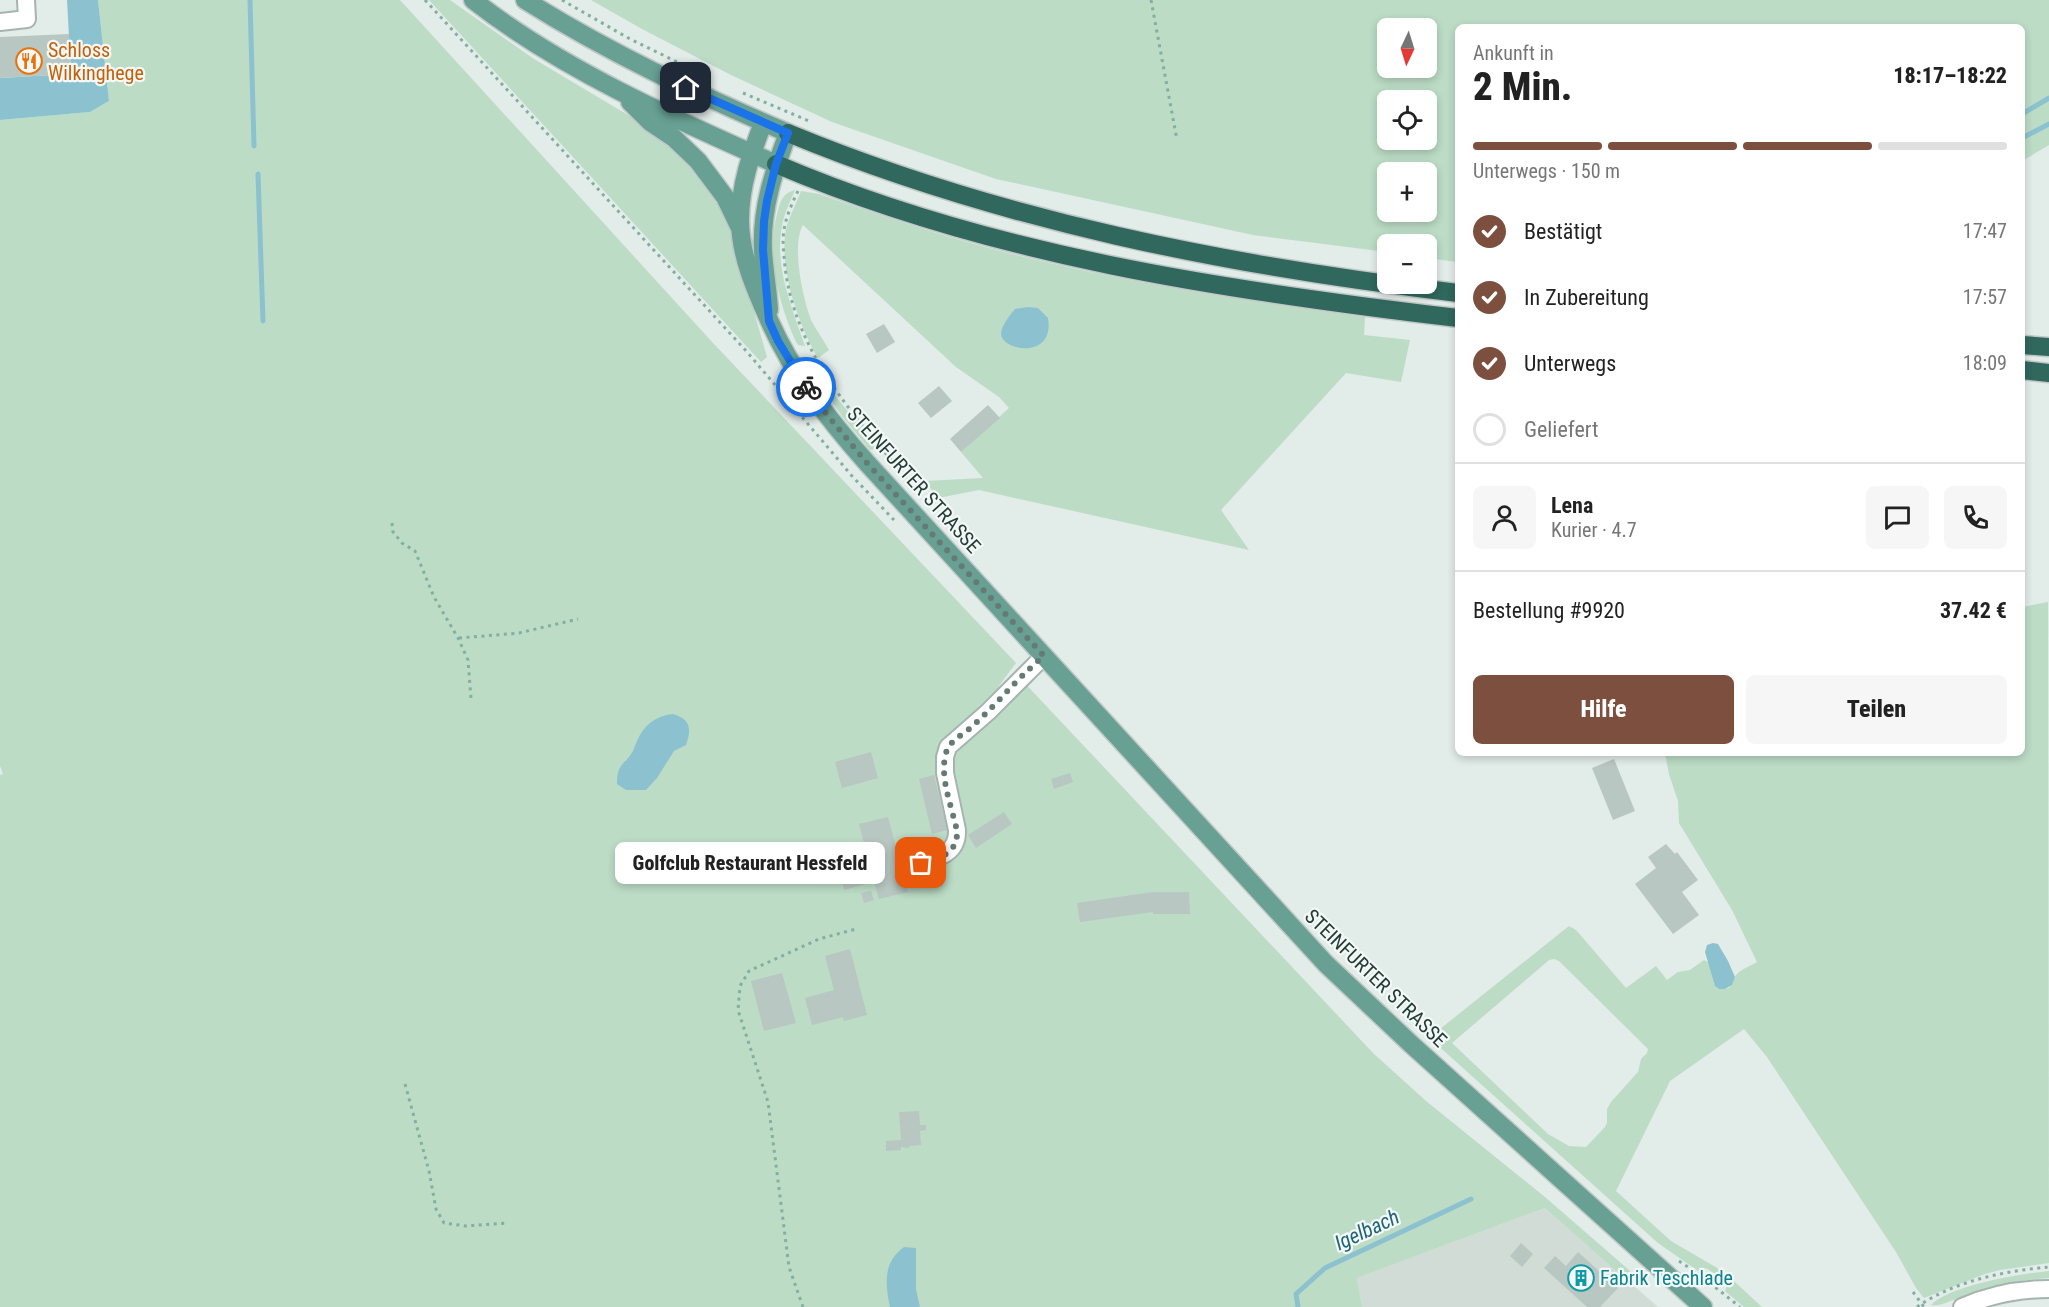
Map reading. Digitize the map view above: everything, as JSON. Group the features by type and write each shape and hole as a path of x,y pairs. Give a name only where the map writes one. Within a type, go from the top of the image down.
{"highway":[{"path":"788,133 937,187 1110,235 1298,272 1455,293"},
{"path":"776,164 905,212 1084,259 1232,286 1455,318"},
{"path":"2025,345 2049,348"},
{"path":"2025,370 2049,373"}],"main road":[{"path":"473,0 546,50 615,88 776,164"},
{"path":"525,0 627,59 718,103 788,133"},
{"path":"615,88 650,122 674,138 698,161 725,197 741,231"},
{"name":"STEINFURTER STRASSE","path":"763,123 741,194 741,231 752,280 778,341 795,370 840,432 1326,964 1412,1045 1703,1307"},
{"name":"STEINFURTER STRASSE","path":"769,321 763,238 767,201 776,164 788,133"}],"street":[{"path":"0,22 27,19 26,0"},
{"path":"921,863 947,854 957,840 945,773 945,757 948,747 988,712 1044,656"},
{"path":"1962,1307 1992,1296 2049,1289"}],"path":[{"path":"562,0 630,39 713,79"},
{"path":"1151,0 1177,140"},
{"path":"734,89 813,123"},
{"path":"804,176 786,221 783,242 786,276 800,325 817,361 838,395 922,495"},
{"path":"392,524 393,532 402,543 415,551 434,597 468,660 471,699"},
{"path":"458,638 519,633 578,620"},
{"path":"803,1307 789,1267 768,1102 738,1010 740,986 749,970 819,939 856,929"},
{"path":"405,1084 429,1171 436,1209 444,1223 466,1226 507,1223"},
{"path":"1670,1255 1700,1275 1740,1307"},
{"path":"1913,1292 1924,1307"}],"shaded area":[{"path":"1545,1208 1658,1307 1362,1307 1357,1278"}],"green space":[{"path":"98,0 400,0 713,343 1016,663 998,687 1018,676 1374,1054 1426,1101 1545,1197 1637,1277 1632,1285 1545,1208 1357,1278 1362,1307 0,1307 0,775 3,774 0,766 0,120 90,112 109,101"},
{"path":"429,0 450,0 534,59 638,121 686,159 715,195 730,228 767,357 761,362"},
{"path":"591,0 2049,0 2049,145 2025,159 2025,24 1455,24 1455,262 1437,259 1437,234 1377,234 1377,251 1253,235 996,179 832,122 731,75"},
{"path":"795,190 783,222 780,257 790,302 805,346 798,345 796,342 784,312 774,263 774,230 778,210 784,196"},
{"path":"801,191 819,194 953,238 1054,264 1209,294 1365,317 1364,335 1410,340 1401,382 1346,373 1221,510 1249,550 979,490 938,498 925,481 983,478 961,452 1009,408 999,397 956,367 803,225 798,246 802,287 812,322 829,350 818,358 803,328 791,293 785,257 787,225"},
{"path":"817,371 877,447 876,449 870,450 842,416 815,378"},
{"path":"2048,602 2049,1263 1985,1274 1924,1298 1767,1057 1744,1029 1670,1081 1616,1191 1671,1241 1724,1272 1762,1307 1744,1307 1725,1291 1727,1286 1718,1276 1706,1268 1701,1273 1658,1243 1432,1040 1435,1033 1569,926 1576,930 1626,988 1656,966 1667,980 1678,972 1690,970 1704,960 1709,963 1717,988 1727,989 1739,972 1757,962 1732,910 1679,823 1678,801 1666,756 2025,756 2025,606","holes":["1554,959 1559,961 1648,1049 1641,1059 1638,1072 1607,1109 1605,1127 1586,1147 1569,1146 1548,1134 1452,1043 1549,960"]},
{"path":"2049,1271 2049,1278 2004,1284 1942,1304 1931,1305 1969,1286"}],"water":[{"path":"67,0 98,0 109,101 90,112 0,120 0,78 71,74"},
{"path":"1038,308 1048,318 1048,331 1044,341 1027,348 1010,345 1001,334 1004,324 1015,309"},
{"path":"673,714 679,716 688,725 689,734 686,745 674,751 657,778 646,790 626,790 617,784 620,768 633,751 643,730 656,719"},
{"path":"1718,944 1735,977 1732,985 1725,989 1715,986 1705,952 1707,945"},
{"path":"904,1247 916,1248 916,1289 920,1307 890,1307 887,1274 892,1259"}],"building":[{"path":"69,34 71,74 0,78 0,37"},
{"path":"884,324 895,342 877,353 866,334"},
{"path":"939,386 952,401 931,418 918,403"},
{"path":"988,405 1000,418 961,452 950,439"},
{"path":"871,752 878,778 842,788 835,762"},
{"path":"1614,759 1635,811 1613,820 1592,768"},
{"path":"1070,773 1073,782 1054,789 1051,779"},
{"path":"934,775 947,830 932,834 919,779"},
{"path":"1004,812 1012,824 976,848 968,835"},
{"path":"888,817 908,892 879,899 874,882 844,890 839,870 869,862 859,824"},
{"path":"1666,844 1675,854 1677,852 1698,880 1682,892 1699,915 1673,934 1635,884 1656,868 1648,857"},
{"path":"871,891 874,900 864,903 861,893"},
{"path":"1153,892 1189,892 1190,914 1153,914 1153,912 1080,922 1077,903"},
{"path":"850,949 867,1015 844,1021 843,1017 812,1025 805,998 834,990 825,956"},
{"path":"782,973 796,1023 764,1031 751,981"},
{"path":"919,1111 920,1125 926,1125 926,1130 920,1131 921,1145 886,1151 886,1141 901,1140 899,1112"},
{"path":"1521,1243 1533,1254 1522,1267 1510,1256"},
{"name":"Fabrik Teschlade","path":"1578,1252 1618,1288 1600,1307 1587,1307 1544,1268 1555,1256 1566,1266"}],"waterway":[{"path":"250,0 254,146"},
{"path":"2025,112 2049,98"},
{"path":"2025,136 2049,124"},
{"path":"258,174 263,321"},
{"name":"Igelbach","path":"1298,1307 1296,1294 1325,1268 1471,1199"}],"way so far":[{"path":"806,387 867,463 1044,656 988,712 948,747 944,765 957,840 947,854 921,863"}],"place":[{"name":"Schloss Wilkinghege","path":"29,61"},
{"name":"Golfclub Restaurant Hessfeld","path":"921,863"},
{"name":"Fabrik Teschlade","path":"1581,1278"}],"route":[{"path":"686,88 788,133 776,164 767,201 763,250 769,321 785,355 806,387"}]}
